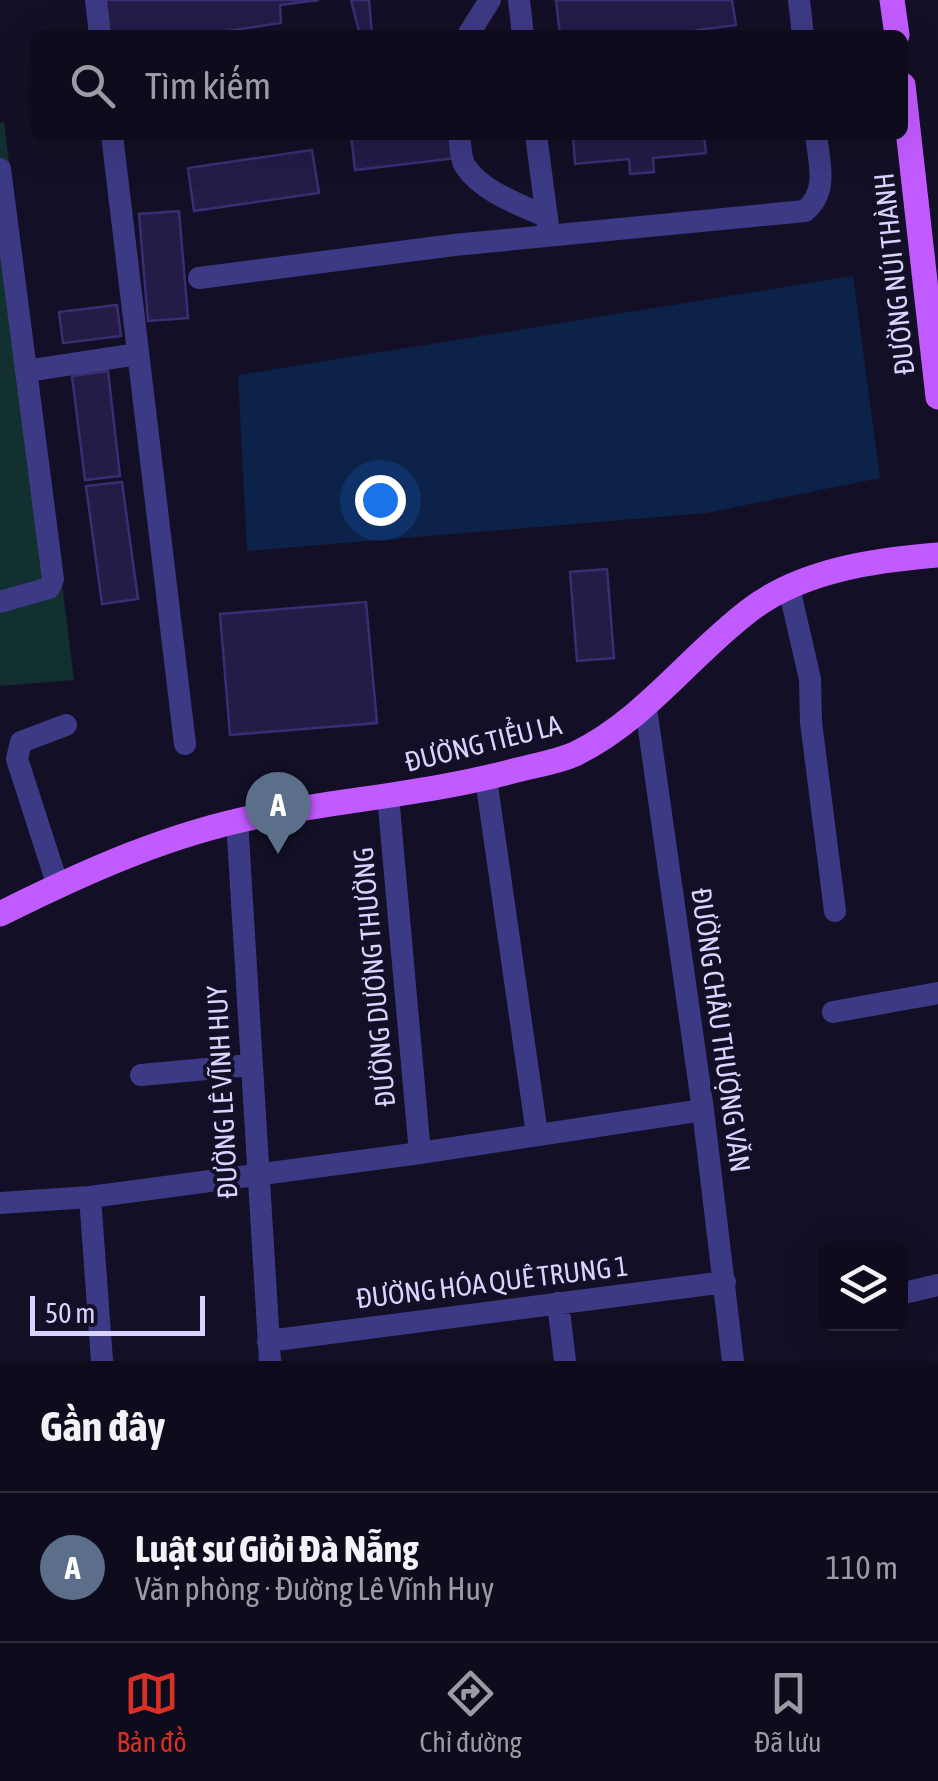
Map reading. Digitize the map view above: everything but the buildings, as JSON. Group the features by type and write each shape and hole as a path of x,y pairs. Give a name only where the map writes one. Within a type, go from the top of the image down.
{"main road":[{"path":"892,0 896,30"},
{"name":"ĐƯỜNG NÚI THÀNH","path":"908,110 927,207 938,397"},
{"name":"ĐƯỜNG TIỂU LA","path":"0,914 112,861 202,828 486,779 570,756 606,737 646,708 753,607 789,588 845,569 938,554"}],"street":[{"path":"96,0 99,30"},
{"path":"471,30 490,0"},
{"path":"519,0 523,30"},
{"path":"798,0 802,30"},
{"path":"113,140 186,744"},
{"path":"461,140 463,163 472,173 548,227"},
{"path":"537,140 548,227"},
{"path":"199,278 454,245 548,227 805,210 816,202 820,191 816,140"},
{"path":"0,169 53,579 48,588 0,602"},
{"path":"26,371 138,354"},
{"path":"789,588 810,679 811,722 835,911"},
{"name":"ĐƯỜNG CHÂU THƯỢNG VĂN","path":"646,708 703,1110 733,1361"},
{"path":"58,886 17,749 21,742 66,725"},
{"path":"486,779 537,1134"},
{"name":"ĐƯỜNG DƯƠNG THƯỜNG","path":"388,796 420,1154"},
{"name":"ĐƯỜNG LÊ VĨNH HUY","path":"237,820 269,1351"},
{"path":"833,1012 938,992"},
{"path":"141,1075 250,1065"},
{"path":"0,1203 90,1196 420,1154 703,1110"},
{"path":"90,1196 102,1361"},
{"name":"ĐƯỜNG HÓA QUÊ TRUNG 1","path":"269,1351 558,1303 725,1282"},
{"path":"908,1292 938,1285"},
{"path":"558,1303 565,1361"}],"green space":[{"path":"4,122 74,680 0,686 0,123"}],"water":[{"path":"853,276 880,478 706,513 247,551 238,375"}],"place":[{"name":"Luật sư Giỏi Đà Nẵng","path":"278,854"}]}
